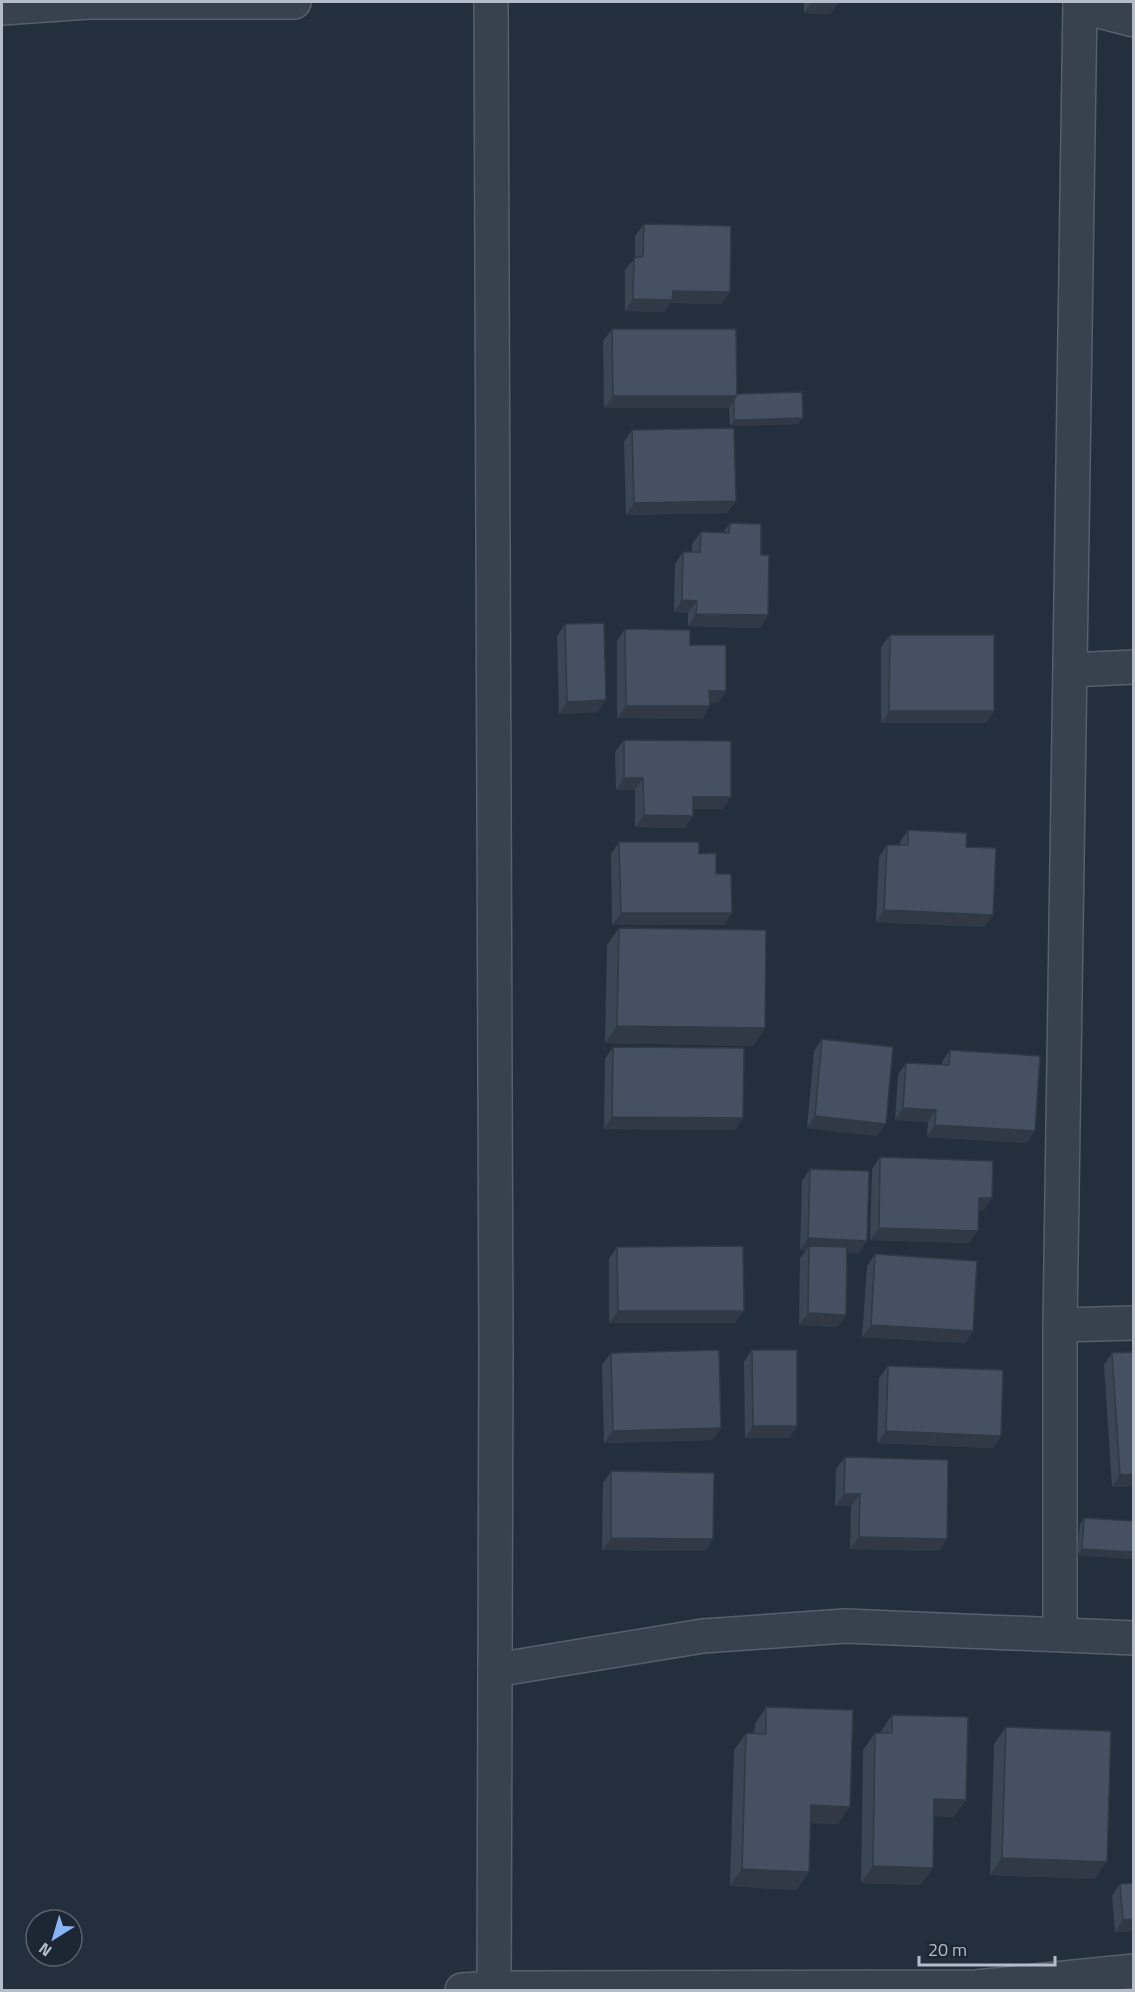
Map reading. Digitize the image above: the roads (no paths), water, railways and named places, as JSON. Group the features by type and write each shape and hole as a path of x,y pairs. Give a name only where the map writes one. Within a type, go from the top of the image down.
{"street":[{"path":"2,8 89,2 294,2"},
{"path":"491,2 496,1336 495,1670 483,1990 976,1989 1134,1971"},
{"path":"1060,1633 1060,1325 1080,4 1134,20"},
{"path":"1070,670 1134,667"},
{"path":"1060,1325 1134,1323"},
{"path":"495,1670 703,1636 845,1626 1060,1633 1134,1638"}]}
